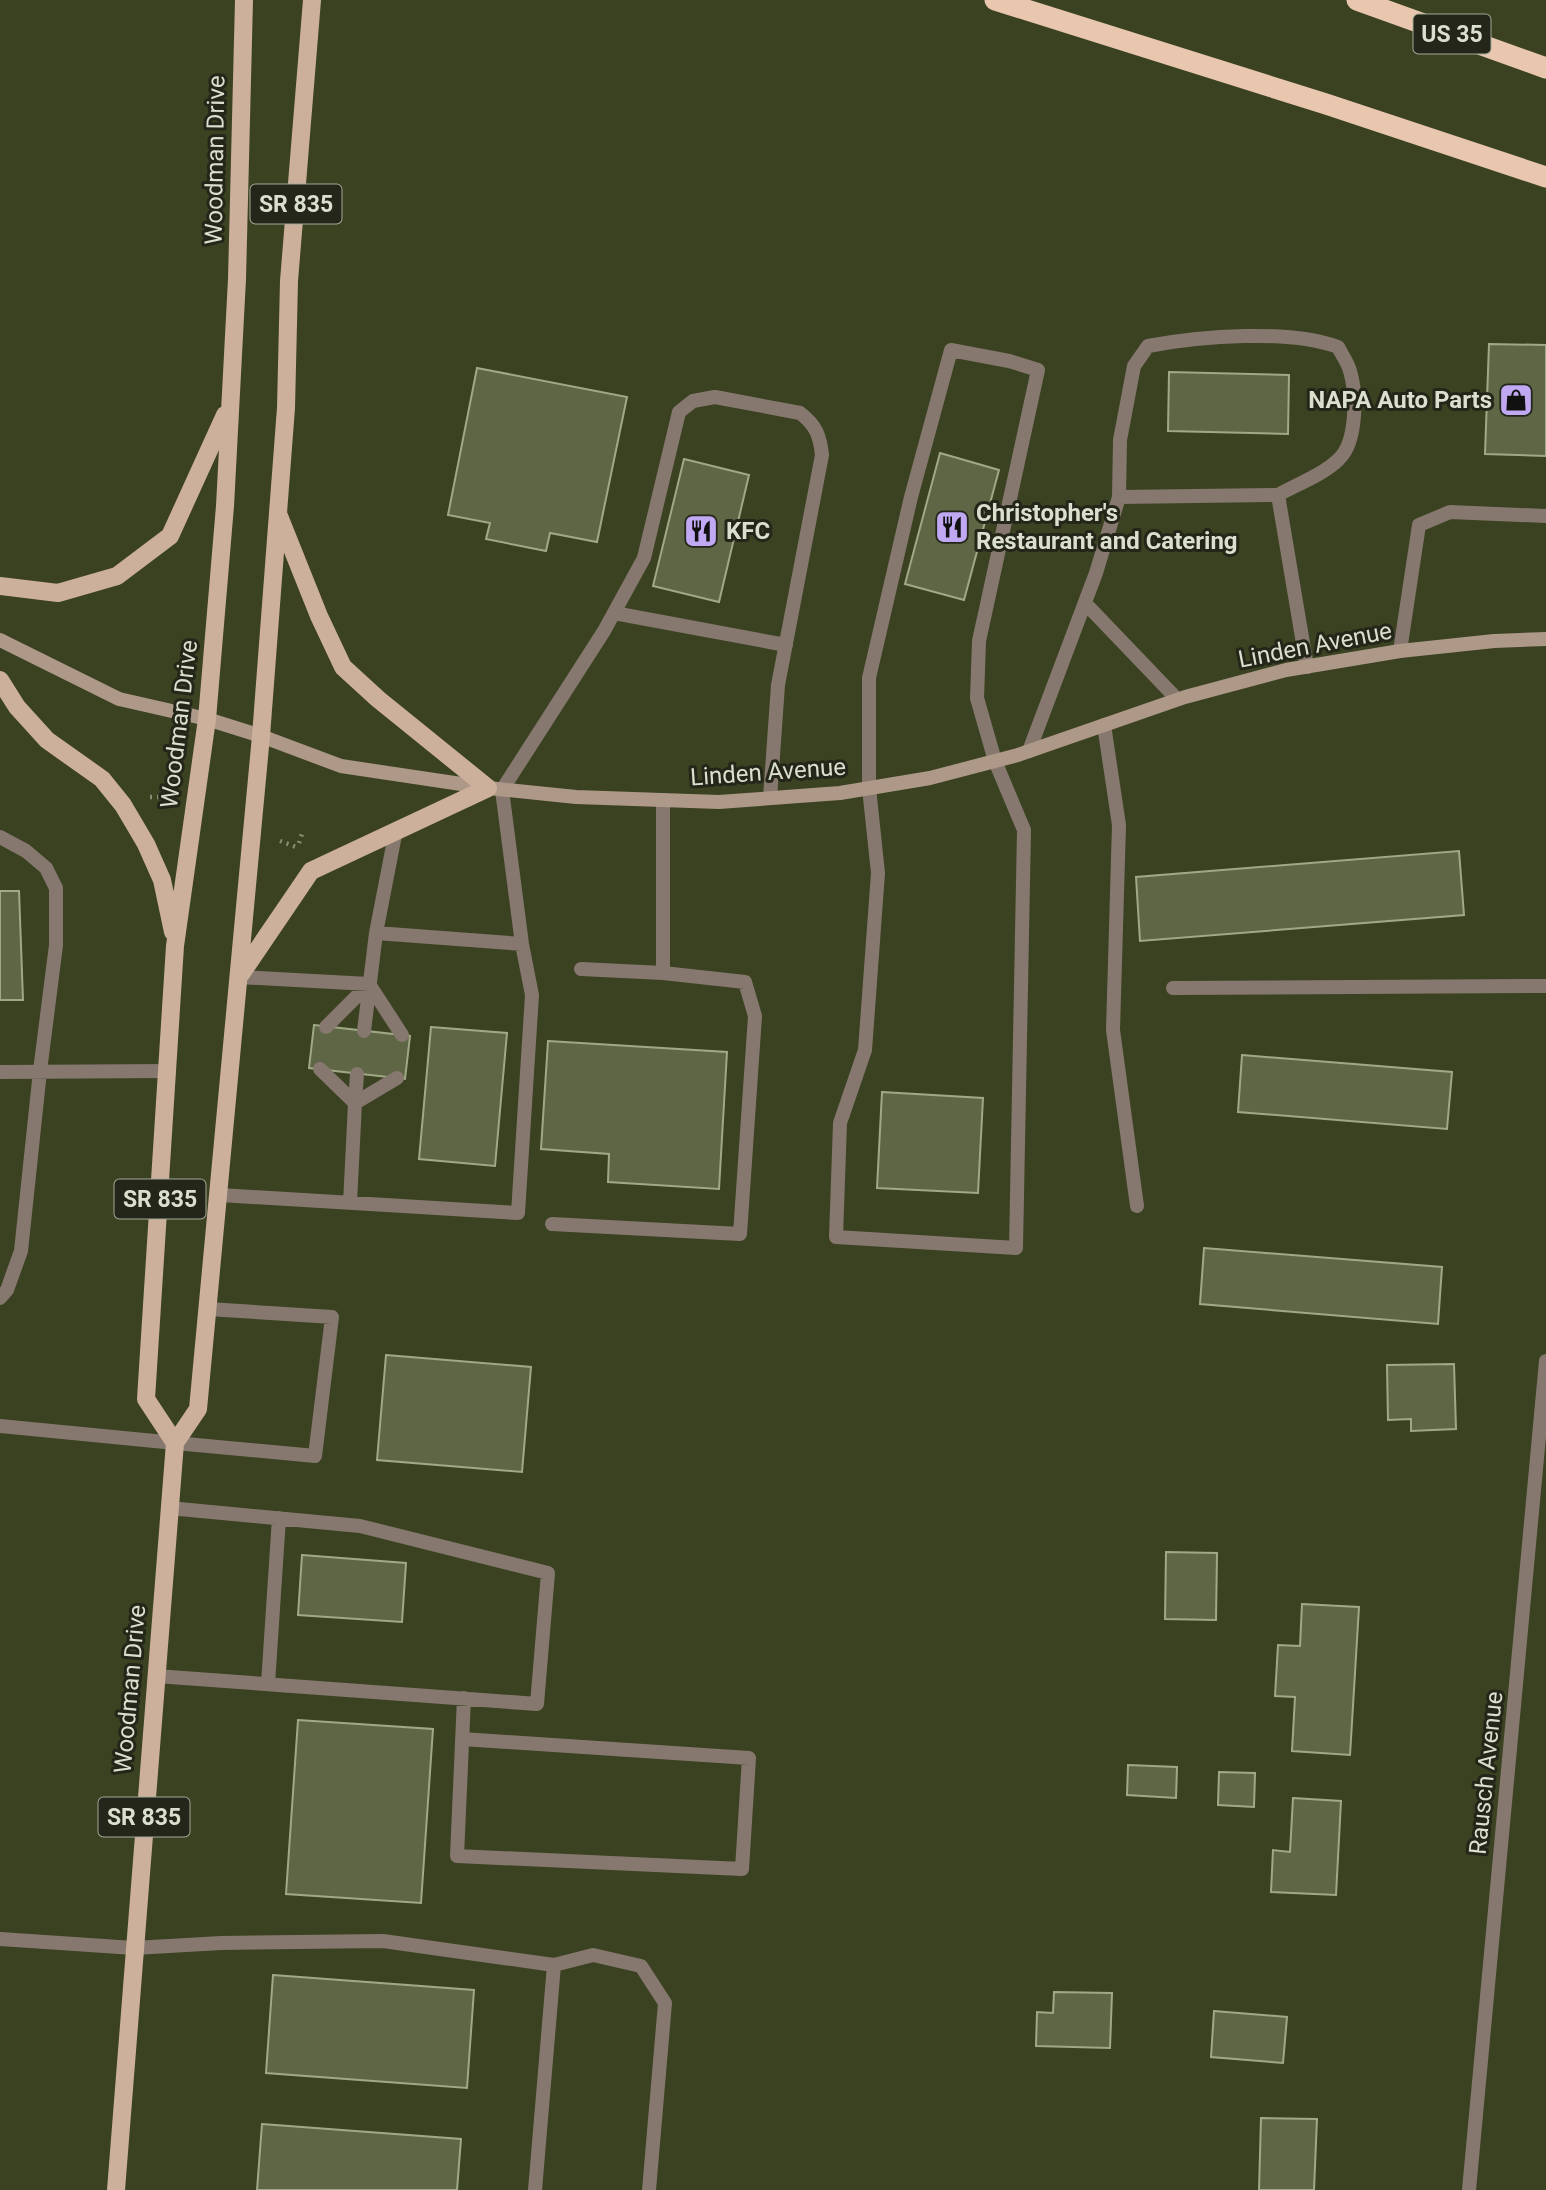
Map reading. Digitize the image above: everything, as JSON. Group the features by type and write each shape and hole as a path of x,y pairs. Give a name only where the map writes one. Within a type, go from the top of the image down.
{"highway":[{"path":"995,0 1326,104 1546,177"},
{"name":"US 35","path":"1357,0 1546,68"}],"main road":[{"name":"Woodman Drive","path":"175,1443 146,1399 175,946 207,719 225,506 237,279 244,0"},
{"name":"Woodman Drive","path":"116,2190 175,1443 198,1409 220,1195 261,736 286,408 289,281 312,0"},
{"path":"0,586 58,593 117,576 170,536 229,405"},
{"path":"239,977 311,872 396,830 495,789 378,699 343,667 319,616 277,510"},
{"name":"Linden Avenue","path":"0,640 119,699 207,719 341,766 495,789 576,797 719,802 840,793 930,778 1029,751 1177,699 1307,667 1399,650 1546,639"},
{"path":"0,680 17,706 47,740 102,779 123,805 146,844 162,880 175,946"}],"street":[{"path":"1029,751 1085,603 1119,497 1120,440 1129,390 1134,366 1149,346 1190,338 1316,339 1338,347 1350,370 1355,394 1348,445 1339,459 1278,495 1119,497"},
{"path":"951,350 1009,361 1038,370 979,642 977,698 995,761 1024,830 1016,1248 836,1237 840,1123 864,1051 878,873 870,788 870,678 911,496 951,350"},
{"path":"220,1195 518,1213 532,995 495,789 614,612 644,558 678,412 694,401 715,397 800,414 811,422 820,436 822,455 779,685 770,798"},
{"path":"1278,495 1307,667"},
{"path":"1399,650 1419,525 1450,512 1546,516"},
{"path":"1085,603 1177,699"},
{"path":"614,612 786,645"},
{"path":"1104,724 1119,825 1113,1030 1137,1206"},
{"path":"663,800 663,973"},
{"path":"364,1031 376,933 396,830"},
{"path":"0,837 46,868 57,888 57,945 40,1071 21,1251 7,1290 0,1298"},
{"path":"376,933 522,944"},
{"path":"552,1224 740,1234 755,1016 745,982 663,973 581,969"},
{"path":"239,977 369,984"},
{"path":"326,1027 369,984"},
{"path":"369,984 402,1035"},
{"path":"1173,988 1546,986"},
{"path":"320,1069 355,1103"},
{"path":"0,1072 169,1071"},
{"path":"350,1202 357,1074"},
{"path":"355,1103 397,1078"},
{"path":"0,1426 315,1456 332,1317 208,1309"},
{"name":"Rausch Avenue","path":"1469,2190 1546,1361"},
{"path":"156,1676 537,1704 548,1573 360,1526 169,1508"},
{"path":"268,1684 279,1518"},
{"path":"462,1739 749,1758 742,1868 457,1856 462,1739 464,1699"},
{"path":"0,1938 134,1948 220,1943 383,1941 554,1965 593,1955 641,1966 665,2003 649,2190"},
{"path":"535,2190 554,1965"}],"path":[{"path":"298,848 303,831"}],"building":[{"name":"NAPA Auto Parts","path":"1489,344 1546,345 1546,456 1485,454"},
{"path":"477,368 627,397 597,542 550,533 546,551 486,539 490,523 448,515"},
{"path":"1169,372 1289,375 1288,434 1168,431"},
{"name":"Christopher's Restaurant and Catering","path":"940,453 999,470 964,600 905,584"},
{"name":"KFC","path":"684,459 749,475 719,602 653,586"},
{"path":"1459,851 1464,915 1140,941 1136,877"},
{"path":"0,891 19,891 23,1000 0,1000"},
{"path":"314,1025 410,1036 405,1079 309,1068"},
{"path":"431,1027 507,1033 495,1166 419,1159"},
{"path":"548,1041 727,1052 719,1189 608,1182 609,1154 541,1149"},
{"path":"1242,1055 1452,1072 1447,1129 1238,1112"},
{"path":"882,1092 983,1098 978,1193 877,1188"},
{"path":"1204,1248 1442,1267 1438,1324 1200,1304"},
{"path":"386,1355 531,1367 522,1472 377,1460"},
{"path":"1454,1364 1456,1429 1411,1431 1411,1419 1388,1420 1387,1365"},
{"path":"1166,1552 1217,1553 1216,1620 1165,1619"},
{"path":"302,1555 406,1563 402,1622 298,1615"},
{"path":"1302,1604 1359,1607 1350,1755 1292,1751 1295,1697 1275,1696 1278,1645 1300,1646"},
{"path":"298,1720 433,1729 421,1903 286,1894"},
{"path":"1128,1765 1177,1767 1176,1798 1127,1795"},
{"path":"1219,1772 1255,1773 1254,1807 1218,1805"},
{"path":"1293,1798 1341,1801 1336,1895 1271,1892 1273,1850 1290,1852"},
{"path":"273,1975 474,1990 467,2088 266,2073"},
{"path":"1054,1992 1112,1993 1110,2048 1036,2046 1037,2012 1053,2013"},
{"path":"1214,2011 1287,2017 1283,2063 1211,2057"},
{"path":"1261,2118 1317,2119 1314,2190 1259,2190"},
{"path":"262,2124 461,2139 457,2190 257,2190"}],"place":[{"name":"NAPA Auto Parts","path":"1516,400"},
{"name":"Christopher's Restaurant and Catering","path":"952,527"},
{"name":"KFC","path":"701,531"}]}
